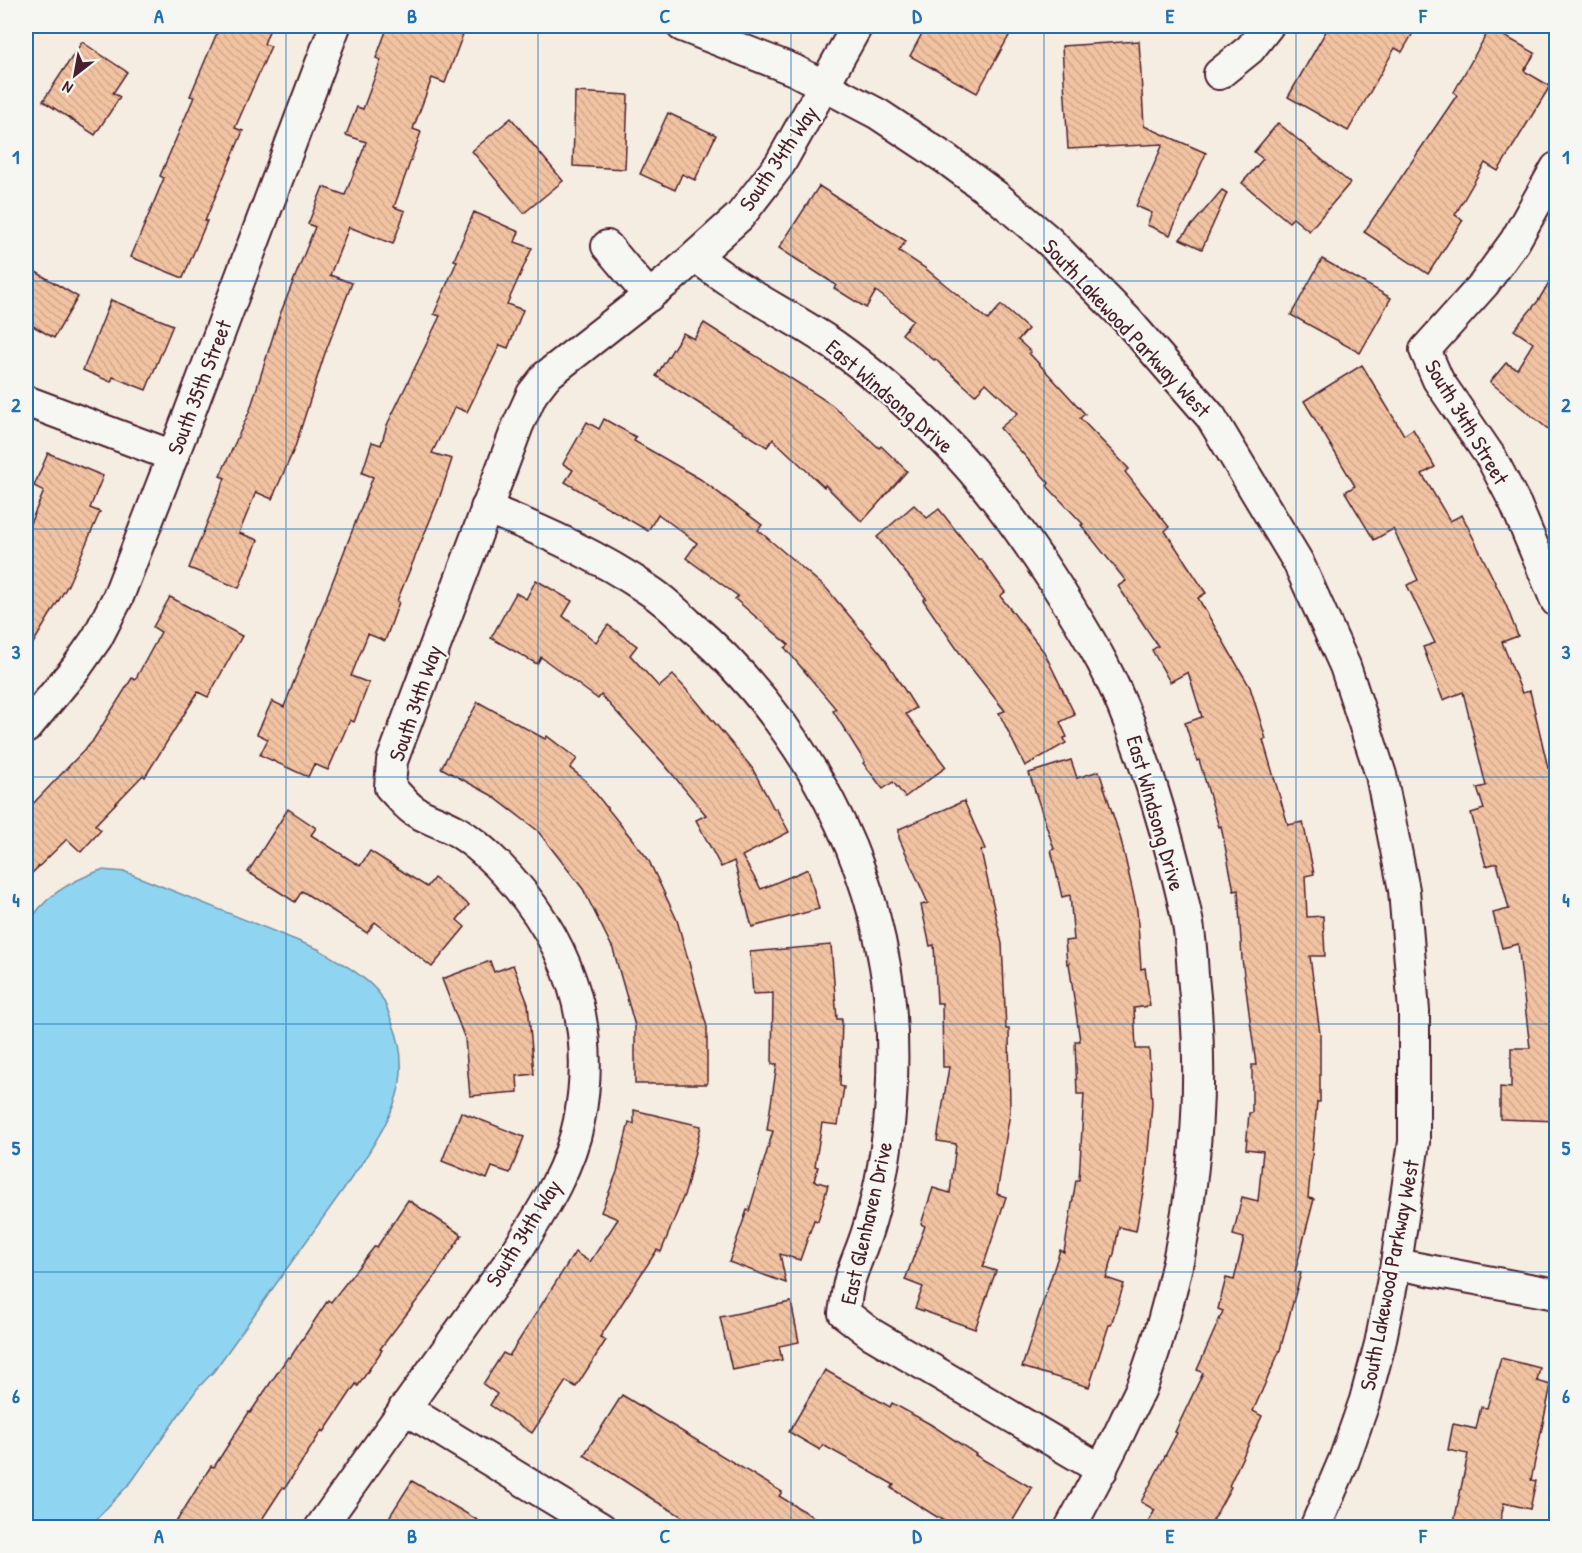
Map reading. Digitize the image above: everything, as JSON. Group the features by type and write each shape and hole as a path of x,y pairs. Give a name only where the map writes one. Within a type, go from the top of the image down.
{"street":[{"name":"South 35th Street","path":"26,728 64,684 97,638 118,597 335,26"},
{"name":"South Lakewood Parkway West","path":"682,26 794,70 878,114 946,159 996,196 1048,240 1126,320 1211,417 1298,562 1345,666 1381,775 1404,890 1414,1011 1414,1142 1396,1264 1380,1344 1365,1400 1344,1460 1315,1527"},
{"name":"South 34th Way","path":"320,1527 517,1251 544,1209 564,1165 579,1122 585,1073 580,1008 560,949 535,907 496,862 458,832 413,810 390,787 392,761 518,424 532,394 546,376 649,296 740,216 780,164 857,26"},
{"path":"1219,74 1250,49 1268,26"},
{"name":"South 34th Street","path":"1557,168 1515,241 1484,284 1425,350 1438,380 1491,459 1516,505 1557,601"},
{"path":"607,246 649,296"},
{"name":"East Windsong Drive","path":"696,256 719,276 775,307 836,346 890,390 941,437 975,474 1024,535 1070,607 1102,664 1134,734 1167,835 1188,927 1198,1014 1200,1070 1194,1156 1184,1231 1170,1294 1143,1383 1102,1470 1070,1527"},
{"path":"26,401 173,456"},
{"name":"East Glenhaven Drive","path":"486,508 572,544 652,592 715,646 754,688 792,736 847,837 874,912 885,965 892,1016 887,1134 877,1193 867,1231 849,1281 844,1313 870,1333 1102,1470"},
{"path":"1396,1264 1557,1294"},
{"path":"404,1408 601,1527"}],"water":[{"path":"101,870 126,872 318,949 350,968 372,986 384,1002 399,1042 401,1078 391,1112 362,1163 214,1371 197,1389 132,1481 89,1527 26,1527 26,928 40,908 57,892"}],"building":[{"path":"220,26 271,26 264,44 271,46 235,128 243,131 183,278 131,257 164,178 160,176 194,97 190,96"},
{"path":"388,26 466,26 445,83 432,78 413,129 421,132 394,207 405,211 393,244 349,227 330,275 352,283 324,356 295,447 272,499 256,492 239,533 258,540 239,588 189,568 225,478 220,476 250,410 279,317 315,227 308,224 323,187 345,195 364,148 366,142 346,135 357,107 363,109 381,60 376,58"},
{"path":"926,26 995,26 1010,34 977,93 910,56"},
{"path":"1329,26 1417,26 1402,52 1395,48 1348,131 1288,97"},
{"path":"1490,28 1535,53 1524,71 1550,86 1498,171 1485,163 1455,215 1463,220 1428,274 1364,232 1457,95 1454,92"},
{"path":"1139,41 1144,126 1206,153 1170,235 1147,225 1152,213 1136,206 1163,144 1068,149 1062,46"},
{"path":"82,42 127,72 113,93 120,97 95,135 43,101"},
{"path":"575,92 628,95 625,169 573,166"},
{"path":"668,113 716,135 695,180 682,174 675,190 640,174"},
{"path":"511,118 563,181 524,213 472,151"},
{"path":"1278,123 1350,183 1309,231 1293,218 1289,222 1242,183 1263,159 1254,152"},
{"path":"819,186 906,241 899,251 925,268 988,320 1001,305 1028,329 1018,340 1085,414 1080,418 1129,469 1125,472 1169,527 1165,531 1206,593 1198,598 1250,687 1288,825 1303,822 1314,874 1305,876 1307,917 1323,916 1325,956 1310,956 1320,1034 1320,1102 1317,1102 1308,1198 1314,1199 1295,1272 1301,1273 1280,1350 1253,1411 1262,1416 1229,1486 1231,1487 1209,1527 1145,1527 1155,1510 1141,1502 1177,1433 1175,1432 1203,1373 1197,1370 1223,1311 1218,1309 1226,1278 1234,1280 1244,1238 1233,1235 1242,1197 1258,1201 1263,1151 1246,1149 1249,1113 1252,1113 1252,1065 1256,1065 1242,959 1238,890 1234,891 1221,826 1219,827 1199,760 1197,761 1185,723 1202,717 1188,672 1170,682 1152,650 1158,646 1118,586 1126,581 1081,525 1083,524 1047,486 1049,483 1000,428 1018,413 986,383 975,395 935,359 902,334 913,320 876,291 866,308 834,288 836,285 779,248"},
{"path":"1222,190 1227,193 1202,249 1180,239"},
{"path":"474,212 519,232 515,242 532,248 507,304 523,310 508,348 500,345 467,412 455,407 432,453 452,459 440,496 397,601 399,602 385,641 368,634 351,676 369,683 354,722 350,720 328,770 314,764 308,777 260,755 268,739 257,734 272,701 284,707 373,477 362,473 372,442 381,445 387,425 440,316 434,314 457,261 454,260"},
{"path":"1322,259 1391,298 1360,353 1291,315"},
{"path":"26,266 78,297 54,338 26,322"},
{"path":"1557,269 1557,418 1548,429 1490,382 1506,363 1517,369 1533,343 1514,330 1538,301"},
{"path":"111,300 173,325 146,390 113,377 111,382 83,370"},
{"path":"704,323 831,404 907,471 862,522 825,485 824,487 773,439 767,447 656,376 683,333 694,339"},
{"path":"1362,365 1404,435 1413,429 1435,467 1422,474 1450,521 1462,515 1506,605 1518,636 1502,642 1522,693 1530,691 1548,768 1553,767 1557,780 1557,811 1549,814 1557,839 1557,1121 1500,1119 1500,1087 1511,1088 1511,1048 1530,1048 1518,944 1502,948 1493,913 1509,909 1497,863 1486,866 1471,813 1484,809 1477,788 1486,786 1463,692 1443,700 1423,647 1435,643 1407,585 1418,580 1393,529 1374,540 1345,492 1355,486 1304,401"},
{"path":"604,419 636,437 634,441 700,479 762,525 758,530 827,589 883,656 916,708 906,714 946,767 905,797 893,782 883,789 863,763 865,762 833,711 836,709 785,648 789,645 735,599 738,596 686,558 697,543 658,514 648,531 565,482 573,470 563,464 587,422 599,429"},
{"path":"48,453 103,476 90,508 100,512 68,585 26,655 26,533 44,491 34,486"},
{"path":"914,505 927,518 939,509 979,560 981,559 1005,592 1000,596 1044,652 1075,715 1060,722 1067,737 1064,738 1066,743 1025,766 999,713 1005,711 964,659 923,600 926,598 877,537"},
{"path":"536,580 572,601 563,616 596,642 608,625 637,646 630,655 659,687 673,675 695,699 752,768 789,832 742,856 761,889 808,869 819,909 752,927 734,861 721,867 696,820 706,815 663,763 601,695 598,699 541,657 537,664 491,638 516,593 526,599"},
{"path":"170,597 242,636 208,697 198,692 145,777 143,775 95,825 101,830 81,852 67,839 26,879 26,811 92,742 132,678 135,680 161,632 153,627"},
{"path":"478,702 545,739 547,736 577,759 570,768 584,779 648,859 677,920 707,1027 707,1084 635,1084 635,1026 613,949 583,889 537,830 491,795 441,768"},
{"path":"1071,760 1077,778 1099,771 1121,840 1137,910 1141,969 1145,968 1150,1006 1134,1008 1136,1049 1149,1049 1152,1104 1146,1175 1136,1231 1119,1227 1114,1254 1106,1278 1124,1284 1089,1387 1022,1367 1060,1250 1064,1252 1076,1180 1079,1180 1084,1094 1077,1094 1075,1041 1080,1041 1065,941 1074,940 1070,895 1062,897 1051,850 1054,849 1029,773"},
{"path":"964,801 985,849 981,851 1002,944 1006,1029 1009,1029 1010,1113 997,1194 1006,1197 983,1267 996,1271 975,1329 915,1308 923,1287 905,1280 925,1226 921,1224 933,1188 950,1193 956,1144 937,1141 949,1067 943,1067 942,1003 937,1003 934,945 930,946 921,905 928,903 899,838 899,829"},
{"path":"288,809 316,828 311,835 360,866 370,851 427,887 434,878 469,905 457,920 465,927 432,967 375,922 367,933 302,891 295,902 248,872"},
{"path":"831,945 837,1019 842,1019 840,1086 844,1087 838,1125 822,1123 815,1166 818,1167 814,1181 828,1185 818,1221 814,1220 800,1260 780,1254 786,1283 729,1262 747,1210 749,1211 773,1131 767,1130 777,1064 772,1064 773,993 753,994 750,952"},
{"path":"490,961 494,972 513,965 528,1004 534,1074 517,1076 518,1092 470,1096 465,1039 442,979"},
{"path":"634,1110 701,1126 686,1190 661,1252 657,1250 600,1337 606,1340 576,1387 566,1381 532,1433 490,1405 497,1394 483,1384 503,1353 509,1356 575,1252 590,1262 618,1219 601,1212 617,1172 629,1122 634,1124"},
{"path":"461,1112 524,1137 510,1173 492,1167 487,1179 442,1161"},
{"path":"408,1200 462,1235 431,1282 380,1349 382,1350 358,1386 356,1384 324,1432 322,1430 257,1527 173,1527 211,1466 214,1467 249,1412 288,1357 290,1358 328,1300 331,1302 375,1246 377,1247"},
{"path":"791,1302 799,1342 779,1346 782,1360 732,1370 720,1317"},
{"path":"1501,1358 1540,1368 1537,1381 1551,1385 1531,1480 1536,1481 1530,1509 1504,1503 1499,1527 1453,1527 1468,1454 1448,1450 1453,1424 1476,1429 1481,1407 1487,1408"},
{"path":"825,1370 890,1407 892,1403 930,1424 975,1455 1032,1488 1009,1527 953,1527 891,1488 894,1485 823,1445 820,1450 789,1432"},
{"path":"622,1395 782,1492 779,1496 830,1527 700,1527 657,1502 584,1455"},
{"path":"412,1481 489,1527 383,1527"}]}
